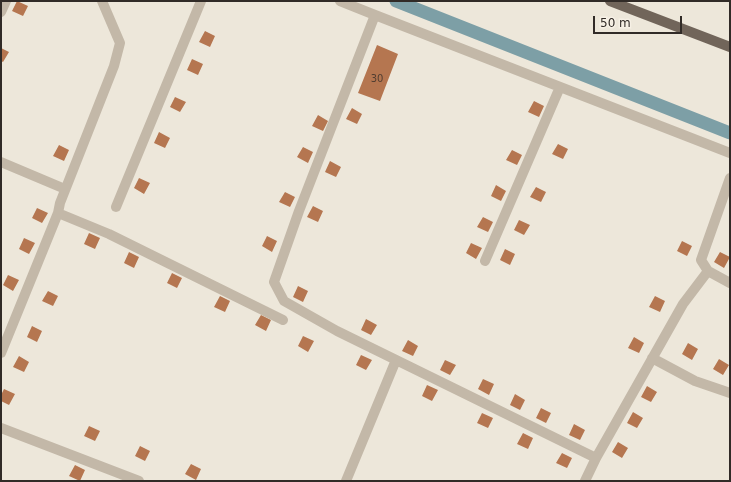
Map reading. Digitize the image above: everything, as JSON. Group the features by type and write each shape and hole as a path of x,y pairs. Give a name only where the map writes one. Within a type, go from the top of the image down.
{"main road":[{"path":"610,1 730,47"}],"street":[{"path":"1,12 6,1"},
{"path":"1,353 58,213 60,202 114,66 120,43 102,1"},
{"path":"116,207 201,1"},
{"path":"340,1 374,16 730,153"},
{"path":"374,16 299,211 274,282 284,301 338,331 596,458"},
{"path":"485,261 560,87"},
{"path":"1,162 65,189"},
{"path":"730,178 700,260 708,271 730,283"},
{"path":"58,213 109,234 284,320"},
{"path":"585,481 596,458 683,304 708,271"},
{"path":"652,358 696,381 730,393"},
{"path":"346,481 396,360"},
{"path":"1,428 139,481"}],"building":[{"path":"17,1 28,6 23,16 12,11"},
{"path":"205,31 215,36 210,47 199,42"},
{"path":"377,45 398,54 380,101 358,93"},
{"path":"1,48 9,52 3,62 1,61"},
{"path":"192,59 203,64 198,75 187,70"},
{"path":"175,97 186,102 180,112 170,107"},
{"path":"534,101 544,106 539,117 528,112"},
{"path":"352,108 362,114 357,124 346,119"},
{"path":"318,115 328,121 323,131 312,126"},
{"path":"159,132 170,138 165,148 154,143"},
{"path":"558,144 568,149 563,159 552,154"},
{"path":"59,145 69,150 64,161 53,156"},
{"path":"303,147 313,152 308,163 297,157"},
{"path":"512,150 522,155 517,165 506,160"},
{"path":"330,161 341,167 336,177 325,172"},
{"path":"139,178 150,183 144,194 134,188"},
{"path":"496,185 506,191 501,201 491,196"},
{"path":"536,187 546,192 541,202 530,197"},
{"path":"285,192 295,197 290,207 279,202"},
{"path":"313,206 323,211 318,222 307,217"},
{"path":"37,208 48,213 42,223 32,218"},
{"path":"483,217 493,222 488,232 477,227"},
{"path":"519,220 530,225 524,235 514,230"},
{"path":"89,233 100,238 95,249 84,244"},
{"path":"267,236 277,241 272,252 262,246"},
{"path":"24,238 35,243 29,254 19,249"},
{"path":"682,241 692,246 687,256 677,251"},
{"path":"471,243 482,248 476,259 466,253"},
{"path":"505,249 515,254 510,265 500,260"},
{"path":"129,252 139,257 134,268 124,263"},
{"path":"720,252 730,257 724,268 714,262"},
{"path":"172,273 182,278 177,288 167,283"},
{"path":"8,275 19,280 13,291 3,285"},
{"path":"298,286 308,291 303,302 293,297"},
{"path":"48,291 58,296 53,306 42,301"},
{"path":"220,296 230,301 225,312 214,307"},
{"path":"655,296 665,301 660,312 649,307"},
{"path":"261,315 271,320 266,331 255,325"},
{"path":"366,319 377,325 371,335 361,330"},
{"path":"32,326 42,331 37,342 27,337"},
{"path":"303,336 314,341 308,352 298,346"},
{"path":"634,337 644,343 639,353 628,348"},
{"path":"408,340 418,346 413,356 402,351"},
{"path":"688,343 698,349 692,360 682,354"},
{"path":"361,355 372,360 366,370 356,365"},
{"path":"19,356 29,362 24,372 13,367"},
{"path":"719,359 729,365 723,375 713,369"},
{"path":"445,360 456,365 450,375 440,370"},
{"path":"483,379 494,384 489,395 478,389"},
{"path":"427,385 438,390 432,401 422,396"},
{"path":"647,386 657,392 651,402 641,397"},
{"path":"4,389 15,394 9,405 1,401 1,395"},
{"path":"515,394 525,400 520,410 510,405"},
{"path":"541,408 551,413 546,423 536,418"},
{"path":"633,412 643,418 637,428 627,423"},
{"path":"482,413 493,418 488,428 477,423"},
{"path":"574,424 585,430 580,440 569,435"},
{"path":"89,426 100,431 95,441 84,436"},
{"path":"523,433 533,438 528,449 517,444"},
{"path":"618,442 628,448 622,458 612,452"},
{"path":"140,446 150,451 145,461 135,456"},
{"path":"562,453 572,458 567,468 556,463"},
{"path":"191,464 201,469 196,480 185,474"},
{"path":"75,465 85,470 80,481 69,476"}],"waterway":[{"path":"396,1 730,133"}]}
